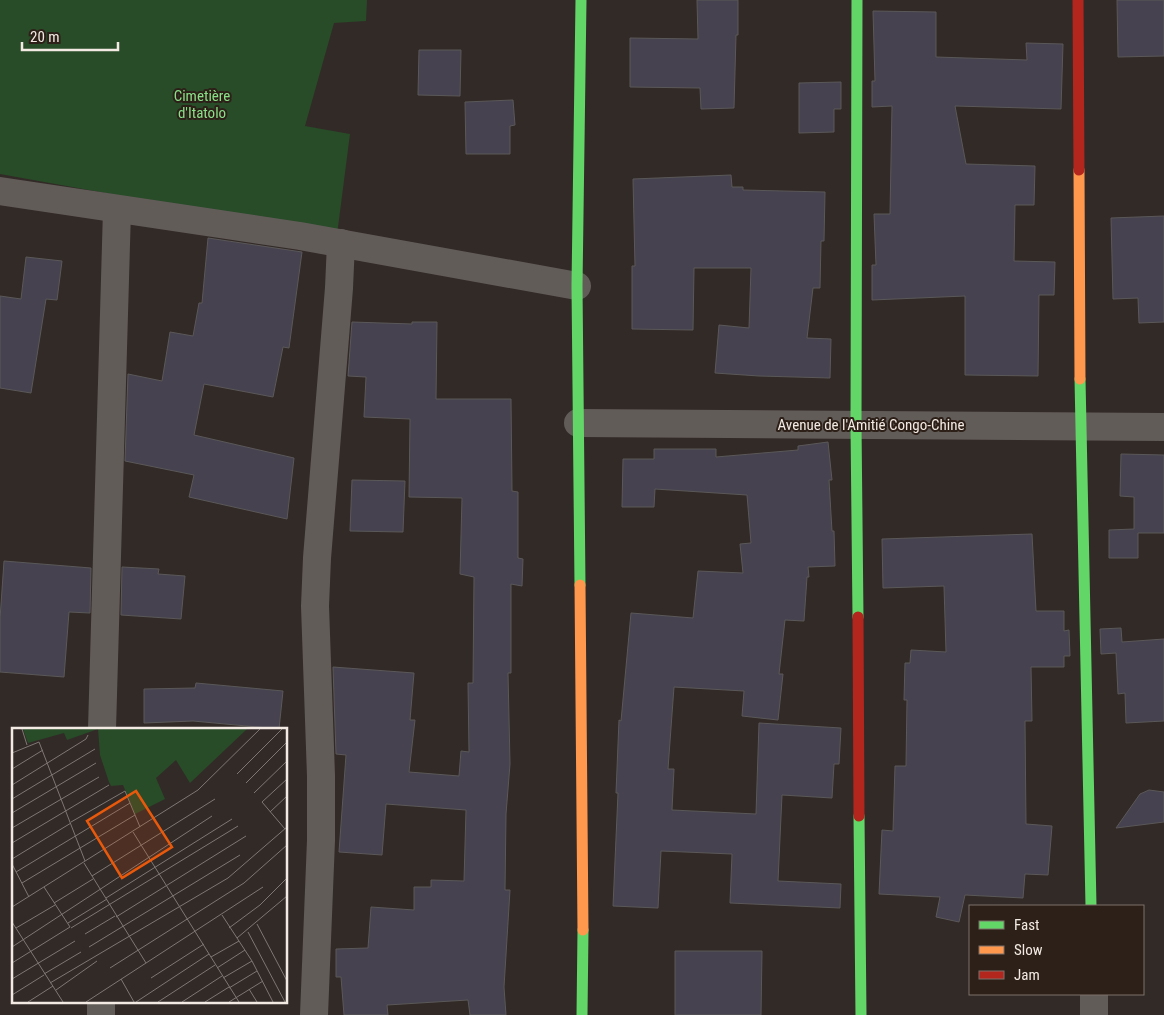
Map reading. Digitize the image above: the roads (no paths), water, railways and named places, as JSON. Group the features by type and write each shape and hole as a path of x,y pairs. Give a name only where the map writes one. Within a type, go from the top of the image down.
{"main road":[{"path":"581,0 577,286 583,903 582,1015"},
{"path":"857,0 856,425 861,1015"},
{"path":"1078,0 1080,426 1091,905"}],"street":[{"path":"0,191 341,243 577,286"},
{"path":"102,728 117,210"},
{"path":"314,1015 321,822 321,767 315,606 316,567 341,243"},
{"name":"Avenue de l'Amitié Congo-Chine","path":"578,423 1164,427"},
{"path":"1094,995 1094,1015"},
{"path":"101,1002 101,1015"}],"park label":[{"name":"Cimetière d'Itatolo","path":"202,104"}]}
